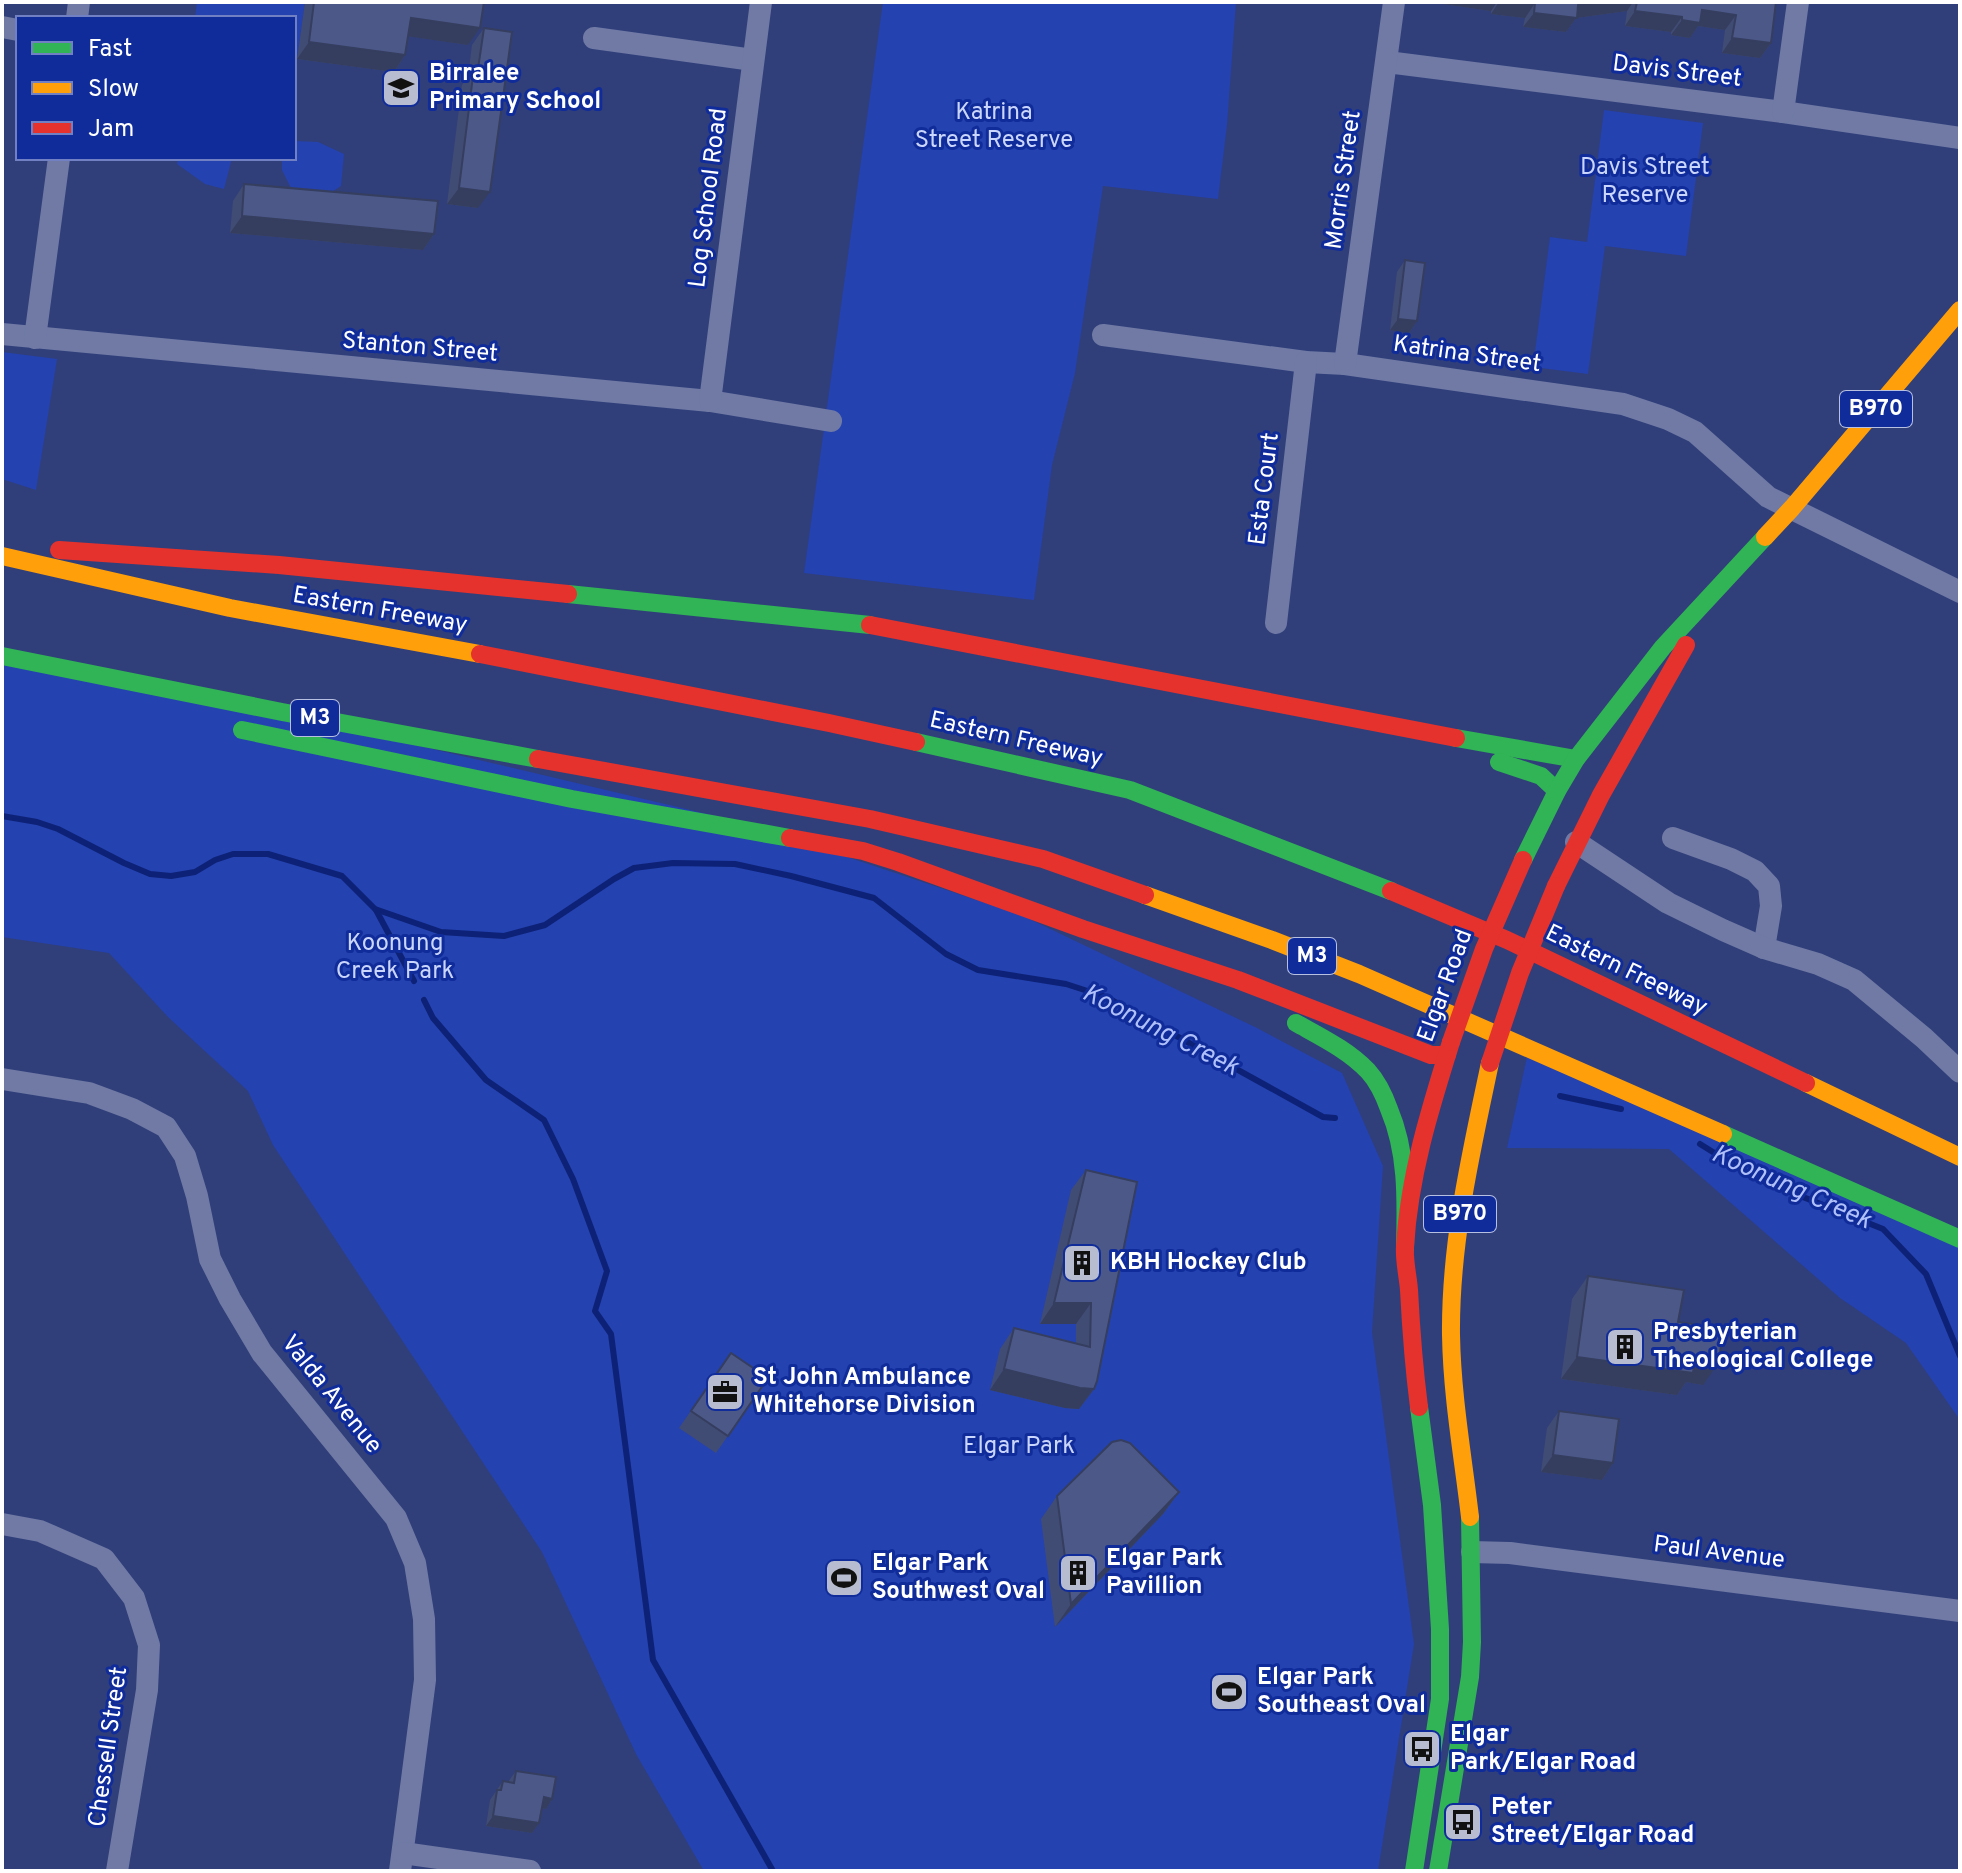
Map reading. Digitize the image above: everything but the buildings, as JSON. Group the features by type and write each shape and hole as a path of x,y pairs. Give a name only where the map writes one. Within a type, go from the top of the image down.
{"main road":[{"name":"Elgar Road","path":"1414,1871 1440,1699 1440,1629 1430,1481 1412,1356 1405,1249 1417,1161 1431,1106 1460,1046 1484,949 1523,860 1576,759 1663,647 1792,508 1960,310"},
{"path":"2,545 279,565 867,624 1363,721 1576,759"},
{"name":"Eastern Freeway","path":"2,556 230,608 537,664 829,723 1130,790 1425,904 1507,940 1960,1157"},
{"name":"Elgar Road","path":"1438,1871 1470,1677 1471,1523 1452,1367 1451,1331 1458,1228 1473,1138 1490,1063 1537,926 1576,842 1657,696 1729,577"},
{"name":"M3","path":"2,656 282,712 870,819 1043,859 1359,974 1960,1239"},
{"path":"2,672 46,683"},
{"path":"1363,721 1528,770 1546,779 1557,791 1576,842"},
{"path":"223,726 572,799 863,851 1238,980 1431,1055 1460,1046 1509,1004"},
{"path":"1190,965 1334,1044 1370,1073 1392,1112 1404,1154 1407,1176 1405,1249"},
{"name":"Elgar Road","path":"1430,1481 1438,1443 1436,1388 1452,1367"},
{"path":"1434,1541 1472,1552"},
{"path":"1435,1567 1472,1552"}],"street":[{"name":"Log School Road","path":"710,401 761,2"},
{"name":"Morris Street","path":"1345,364 1394,2"},
{"path":"1783,112 1798,2"},
{"path":"594,38 753,60"},
{"name":"Davis Street","path":"1387,62 1783,112 1960,138"},
{"path":"35,338 59,160"},
{"name":"Stanton Street","path":"2,334 710,401 831,421"},
{"name":"Katrina Street","path":"1103,335 1306,362 1345,364 1599,400 1647,411 1695,432 1768,497 1960,592"},
{"name":"Esta Court","path":"1276,623 1306,362"},
{"path":"1673,838 1755,871 1769,886 1771,906 1764,948"},
{"path":"1576,842 1668,903 1764,948 1818,964 1854,980 1960,1072"},
{"name":"Valda Avenue","path":"2,1079 89,1093 132,1109 166,1127 185,1156 210,1259 262,1353 396,1518 415,1563 424,1619 425,1680 402,1862"},
{"name":"Chessell Street","path":"2,1524 40,1531 104,1559 134,1598 149,1645 147,1690 117,1871"},
{"name":"Paul Avenue","path":"1472,1552 1497,1552 1960,1611"},
{"path":"402,1862 530,1871"}],"green space":[{"path":"197,2 305,2 297,59 296,16 195,16"},
{"name":"Katrina Street Reserve","path":"883,2 1236,2 1218,199 1103,186 1075,373 1052,465 1034,600 804,573"},
{"name":"Davis Street Reserve","path":"1604,110 1703,123 1686,256 1605,246 1588,374 1533,367 1550,237 1587,242"},
{"path":"296,141 318,142 344,154 341,186 324,197 291,188 282,170 282,160 296,160"},
{"path":"178,160 231,160 224,189 205,184 177,164"},
{"path":"2,352 57,359 36,490 2,479"},
{"path":"2,647 745,823 1019,914 1257,1028 1342,1073 1383,1166 1372,1332 1414,1644 1378,1871 704,1871 636,1754 542,1552 273,1145 248,1091 168,1017 109,953 2,937"},
{"path":"1529,1048 1960,1230 1960,1420 1906,1343 1840,1298 1669,1149 1507,1148"}],"waterway":[{"name":"Koonung Creek","path":"2,816 58,829 150,874 171,876 195,872 233,854 268,854 342,876 375,909 441,932 504,936 545,925 634,868 673,863 735,864 791,876 874,898 946,954 978,970 1066,984 1106,997 1323,1117 1335,1118"},
{"path":"376,910 414,981"},
{"path":"424,1000 433,1018 486,1080 544,1120 573,1179 607,1271 595,1311 611,1334 653,1660 773,1871"},
{"name":"Koonung Creek","path":"1560,1096 1621,1109"},
{"name":"Koonung Creek","path":"1700,1144 1753,1177 1883,1229 1926,1274 1960,1356"}],"traffic: fast":[{"path":"1523,860 1576,759 1663,647 1765,537"},
{"path":"568,594 870,625"},
{"path":"2,656 538,759"},
{"path":"242,730 572,799 790,838"},
{"path":"1456,738 1576,759"},
{"path":"916,742 1130,790 1391,891"},
{"path":"1499,762 1541,776 1557,791"},
{"path":"1296,1023 1360,1063 1372,1075 1383,1094 1403,1160 1405,1249"},
{"path":"1723,1134 1960,1239"},
{"path":"1414,1871 1440,1699 1440,1629 1432,1505 1419,1407"},
{"path":"1438,1871 1470,1677 1470,1517"}],"traffic: slow":[{"path":"1765,537 1960,310"},
{"path":"2,556 230,608 480,654"},
{"path":"1145,895 1359,974 1723,1134"},
{"path":"1470,1517 1453,1381 1452,1301 1463,1198 1490,1063"},
{"path":"1806,1083 1960,1157"}],"traffic: jam":[{"path":"59,550 279,565 568,594"},
{"path":"870,625 1456,738"},
{"path":"1556,886 1601,795 1686,645"},
{"path":"480,654 916,742"},
{"path":"538,759 870,819 1043,859 1145,895"},
{"path":"790,838 863,851 898,862 1083,929 1238,980 1431,1055 1447,1055"},
{"path":"1451,1042 1484,949 1523,860"},
{"path":"1490,1063 1520,973 1556,886"},
{"path":"1391,891 1507,940 1806,1083"},
{"path":"1419,1407 1405,1258 1407,1221 1422,1143 1451,1042"}],"place":[{"name":"Birralee Primary School","path":"401,88"},
{"name":"KBH Hockey Club","path":"1082,1263"},
{"name":"Presbyterian Theological College","path":"1625,1347"},
{"name":"St John Ambulance Whitehorse Division","path":"725,1392"},
{"name":"Elgar Park Pavillion","path":"1078,1573"},
{"name":"Elgar Park Southwest Oval","path":"844,1578"},
{"name":"Elgar Park Southeast Oval","path":"1229,1692"},
{"name":"Elgar Park/Elgar Road","path":"1422,1749"},
{"name":"Peter Street/Elgar Road","path":"1463,1822"}],"park label":[{"name":"Koonung Creek Park","path":"395,958"},
{"name":"Elgar Park","path":"1019,1447"}]}
